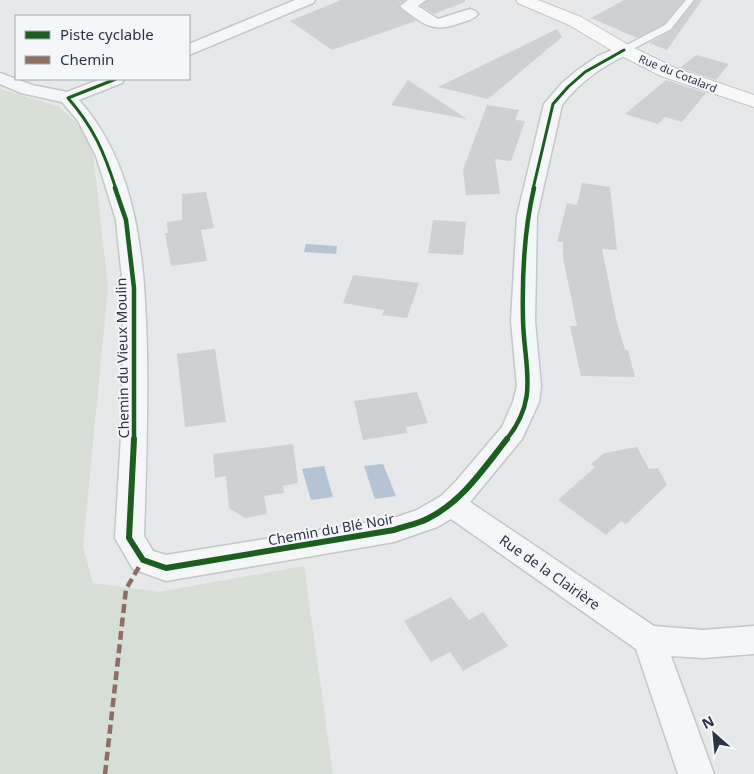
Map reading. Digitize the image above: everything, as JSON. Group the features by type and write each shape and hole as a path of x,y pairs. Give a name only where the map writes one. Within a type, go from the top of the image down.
{"street":[{"path":"190,50 308,0"},
{"path":"418,0 408,6 433,24 446,24 470,14"},
{"name":"Rue du Cotalard","path":"524,0 575,22 668,72 754,101"},
{"name":"Chemin du Blé Noir","path":"143,560 166,568 394,530 427,519 451,504 467,488 513,432 526,402 529,386 523,321 527,216 553,104 575,78 624,50"},
{"path":"0,78 26,89 68,98 113,80"},
{"name":"Chemin du Vieux Moulin","path":"68,98 86,119 106,156 126,220 134,288 135,418 129,538 143,560"},
{"name":"Rue de la Clairière","path":"451,504 649,640"},
{"path":"696,774 649,640 702,644 754,640"}],"lane":[{"path":"624,50 668,27 690,0"}],"shaded area":[{"path":"0,89 58,106 78,124 93,152 108,287 83,547 93,583 159,592 304,566 333,774 0,774"}],"water":[{"path":"306,244 337,246 336,254 304,252"},
{"path":"383,464 396,496 375,499 364,466"},
{"path":"324,466 333,497 311,500 302,469"}],"building":[{"path":"341,0 405,0 399,4 399,7 416,21 332,50 290,21"},
{"path":"428,0 465,0 465,2 434,14 421,6"},
{"path":"624,0 684,0 664,24 637,38 591,18"},
{"path":"696,0 702,0 667,50 649,43 672,30"},
{"path":"557,29 562,37 488,99 438,87"},
{"path":"696,55 729,64 716,80 680,68"},
{"path":"408,80 467,119 391,105"},
{"path":"666,80 706,93 682,122 665,117 658,124 625,114"},
{"path":"487,105 519,110 515,120 525,121 511,161 495,159 500,194 466,195 463,170"},
{"path":"582,183 610,187 617,250 602,249 617,323 625,350 628,350 635,377 581,376 570,326 577,326 563,258 563,242 557,242 567,203 577,205"},
{"path":"206,192 214,228 201,230 207,261 171,266 165,233 168,233 167,222 182,220 182,194"},
{"path":"433,220 466,222 463,255 428,253"},
{"path":"353,275 419,283 407,318 382,315 384,310 343,303"},
{"path":"215,349 226,422 185,427 177,354"},
{"path":"417,392 428,423 406,427 407,433 363,440 354,401"},
{"path":"293,444 298,483 283,486 284,493 264,496 267,514 245,518 229,508 226,476 215,478 213,454"},
{"path":"637,447 649,469 658,468 667,485 626,524 621,521 606,535 558,500 595,467 591,464 604,453"},
{"path":"451,597 469,620 483,612 508,646 463,671 450,652 431,662 404,621"}],"marked path":[{"path":"105,774 126,589 143,560"}],"cycle path":[{"path":"113,80 68,98 86,119 105,156 126,220 134,288 135,418 129,538 143,560 166,568 394,530 427,519 451,504 467,488 513,432 526,402 529,386 523,321 527,216 553,104 585,72 624,50"}]}
